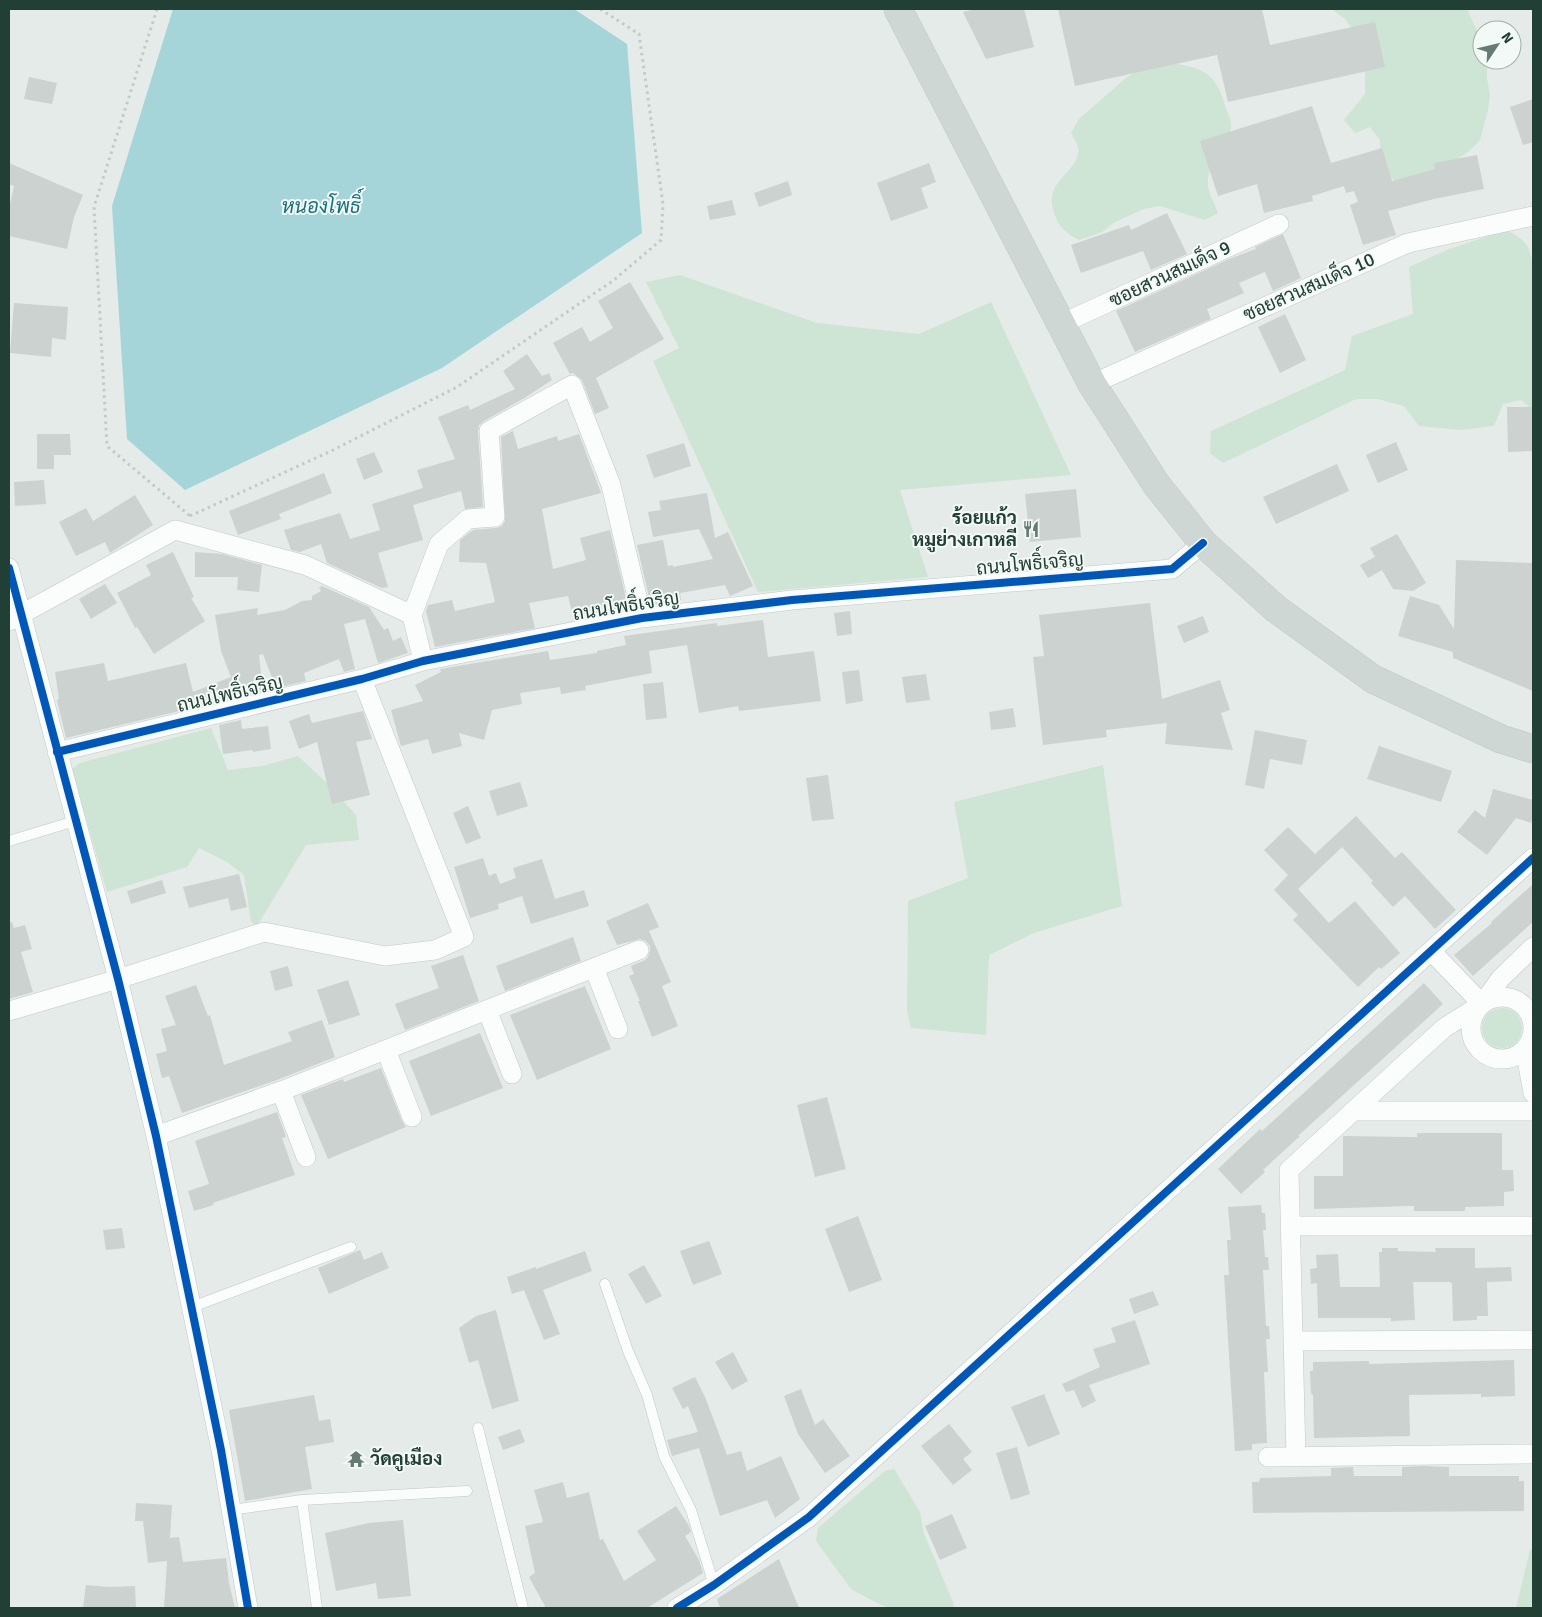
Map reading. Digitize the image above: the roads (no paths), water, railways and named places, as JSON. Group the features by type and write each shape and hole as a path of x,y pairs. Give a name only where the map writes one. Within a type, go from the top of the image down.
{"main road":[{"path":"898,9 1092,384 1156,484 1203,542 1276,609 1373,679 1501,739 1533,749"}],"street":[{"name":"ซอยสวนสมเด็จ 10","path":"1092,384 1408,243 1533,216"},
{"name":"ซอยสวนสมเด็จ 9","path":"1061,324 1279,224"},
{"path":"423,661 412,615 439,544 468,519 495,518 489,431 572,385 611,485 642,618"},
{"path":"15,618 175,530 305,564 412,615"},
{"name":"ถนนโพธิ์เจริญ","path":"57,752 362,680 423,661 642,618 792,600 1172,569 1203,542"},
{"path":"9,568 15,618 57,752 118,979 156,1136 221,1450 248,1608"},
{"path":"9,1011 118,979 264,932 385,956 435,950 464,937 362,680"},
{"path":"677,1608 714,1585 809,1517 824,1504 1533,858"},
{"path":"1296,1457 1289,1170 1444,1028 1482,1004 1493,998 1506,997 1530,1008 1533,1030 1531,1040 1525,1049 1517,1056 1503,1059 1488,1056 1479,1050 1472,1037 1471,1022 1475,1012 1482,1004 1500,978 1533,948"},
{"path":"156,1136 281,1091 639,950"},
{"path":"1431,951 1482,1004"},
{"path":"594,968 618,1029"},
{"path":"487,1010 512,1074"},
{"path":"1525,1049 1533,1093"},
{"path":"386,1050 412,1117"},
{"path":"281,1091 306,1157"},
{"path":"1353,1111 1533,1111"},
{"path":"1290,1226 1533,1226"},
{"path":"1293,1341 1533,1340"},
{"path":"1268,1457 1533,1454"}],"lane":[{"path":"9,841 75,821"},
{"path":"192,1307 351,1247"},
{"path":"605,1284 628,1351 648,1395 664,1456 691,1510 714,1585"},
{"path":"478,1428 523,1608"},
{"path":"231,1510 302,1500 467,1491"},
{"path":"302,1500 317,1608"}],"water":[{"name":"หนองโพธิ์","path":"173,9 574,9 627,44 642,233 442,368 185,490 127,439 112,206"}],"place":[{"name":"ร้อยแก้ว หมูย่างเกาหลี","path":"1031,529"},
{"name":"วัดคูเมือง","path":"356,1459"}]}
